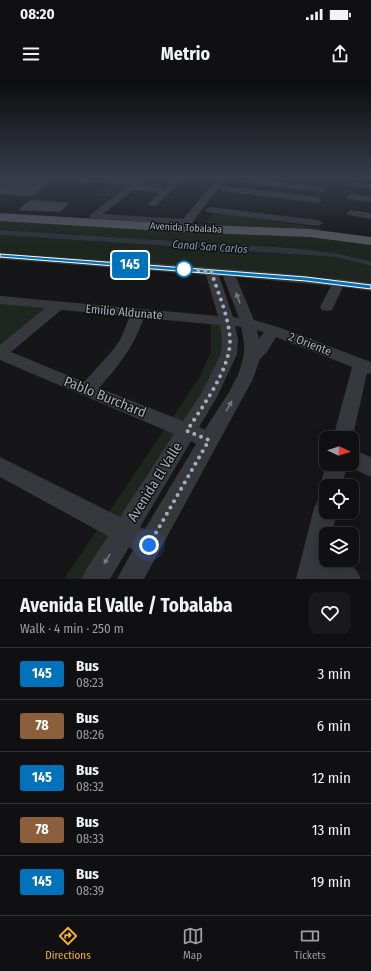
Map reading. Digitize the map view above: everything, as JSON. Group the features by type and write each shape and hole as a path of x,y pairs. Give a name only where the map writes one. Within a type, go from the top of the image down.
{"main road":[{"name":"Avenida Tobalaba","path":"0,217 310,233 371,241"}],"street":[{"name":"Avenida Tobalaba","path":"113,200 94,216 188,226"},
{"path":"152,204 156,200"},
{"path":"188,226 215,200"},
{"path":"216,200 318,223"},
{"path":"350,213 371,216"},
{"path":"3,259 211,271 339,282 371,287"},
{"name":"Avenida El Valle","path":"95,579 208,396 229,354 230,339 227,321 211,271"},
{"name":"Avenida El Valle","path":"130,579 244,379 252,357 252,340 228,273"},
{"path":"327,307 339,282"},
{"name":"Emilio Aldunate","path":"0,300 247,323"},
{"path":"0,353 57,306"},
{"path":"88,389 119,354 128,340 139,313"},
{"name":"2 Oriente","path":"247,323 273,330 366,366"},
{"path":"252,357 273,330"},
{"name":"Pablo Burchard","path":"0,353 209,440"},
{"path":"345,431 366,366"},
{"path":"359,462 371,468"},
{"path":"0,466 149,545"},
{"path":"323,519 312,568 348,579"}],"shaded area":[{"path":"214,212 321,228 320,231 293,228 207,226 205,223"},
{"path":"0,220 305,236 343,240 371,245 371,261 340,254 305,249 0,230"},
{"path":"0,235 335,257 371,266 371,285 322,277 223,272 0,253"},
{"path":"0,300 57,306 0,353"},
{"path":"211,320 227,321 229,354 96,579 64,579 199,378 211,352"}],"water":[{"name":"Canal San Carlos","path":"0,230 305,249 340,254 371,261 371,266 335,257 0,235"}],"building":[{"path":"30,200 69,203 60,212 18,210"}],"bus line":[{"name":"145","path":"0,256 306,279 371,287"}],"route":[{"path":"149,545 209,440 187,431 208,396 229,354 230,339 227,321 211,271 180,269 184,269"}]}
